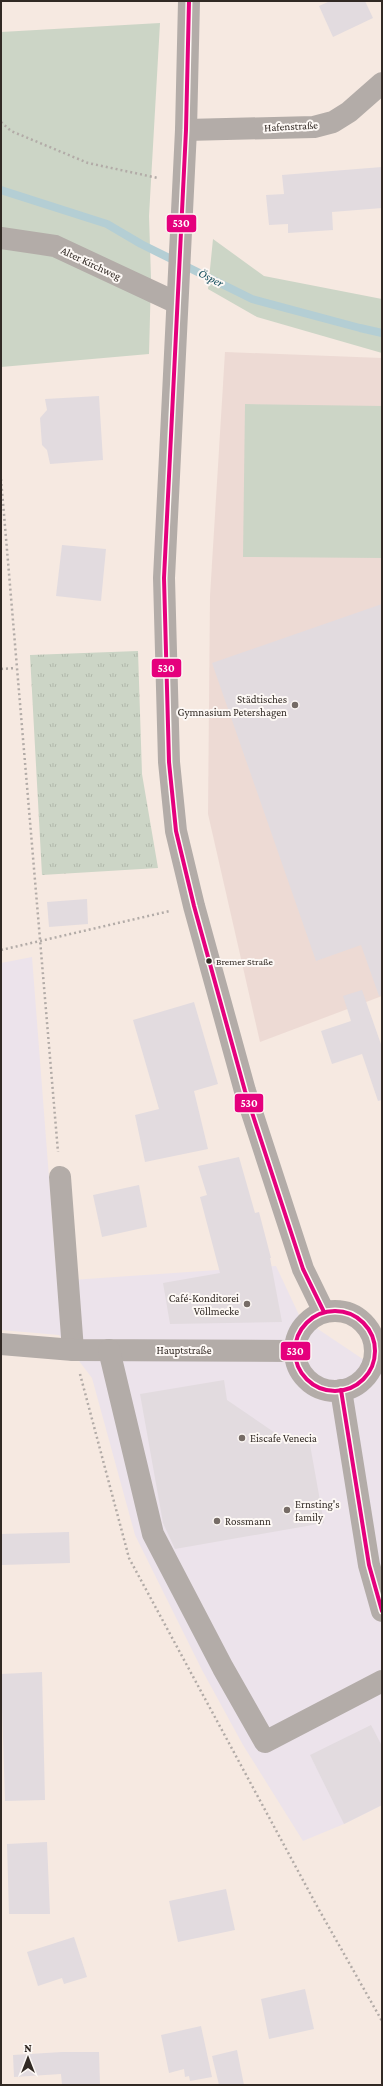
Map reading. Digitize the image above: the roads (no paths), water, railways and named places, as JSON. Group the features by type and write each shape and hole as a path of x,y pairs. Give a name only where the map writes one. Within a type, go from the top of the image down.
{"street":[{"path":"189,1 186,130 179,233 164,578 169,762 176,831 194,906 245,1091 303,1269 324,1312"},
{"name":"Hafenstraße","path":"186,130 314,127 333,122 349,112 382,83"},
{"name":"Alter Kirchweg","path":"1,238 54,246 177,294"},
{"path":"60,1177 73,1350"},
{"path":"341,1311 357,1317 369,1328 375,1344 378,1362 358,1384 341,1390 318,1387 306,1378 298,1366 295,1351 299,1334 309,1321 324,1312 341,1311"},
{"name":"Hauptstraße","path":"1,1344 73,1350 295,1351"},
{"path":"109,1350 153,1534 265,1742 382,1681"},
{"path":"341,1390 369,1565 382,1611"}],"waterway":[{"name":"Ösper","path":"1,190 107,224 141,244 252,299 382,333"}],"place":[{"name":"Städtisches Gymnasium Petershagen","path":"295,705"},
{"name":"Bremer Straße","path":"209,961"},
{"name":"Café-Konditorei Völlmecke","path":"247,1304"},
{"name":"Eiscafe Venecia","path":"242,1438"},
{"name":"Ernsting's family","path":"287,1510"},
{"name":"Rossmann","path":"217,1521"}]}
